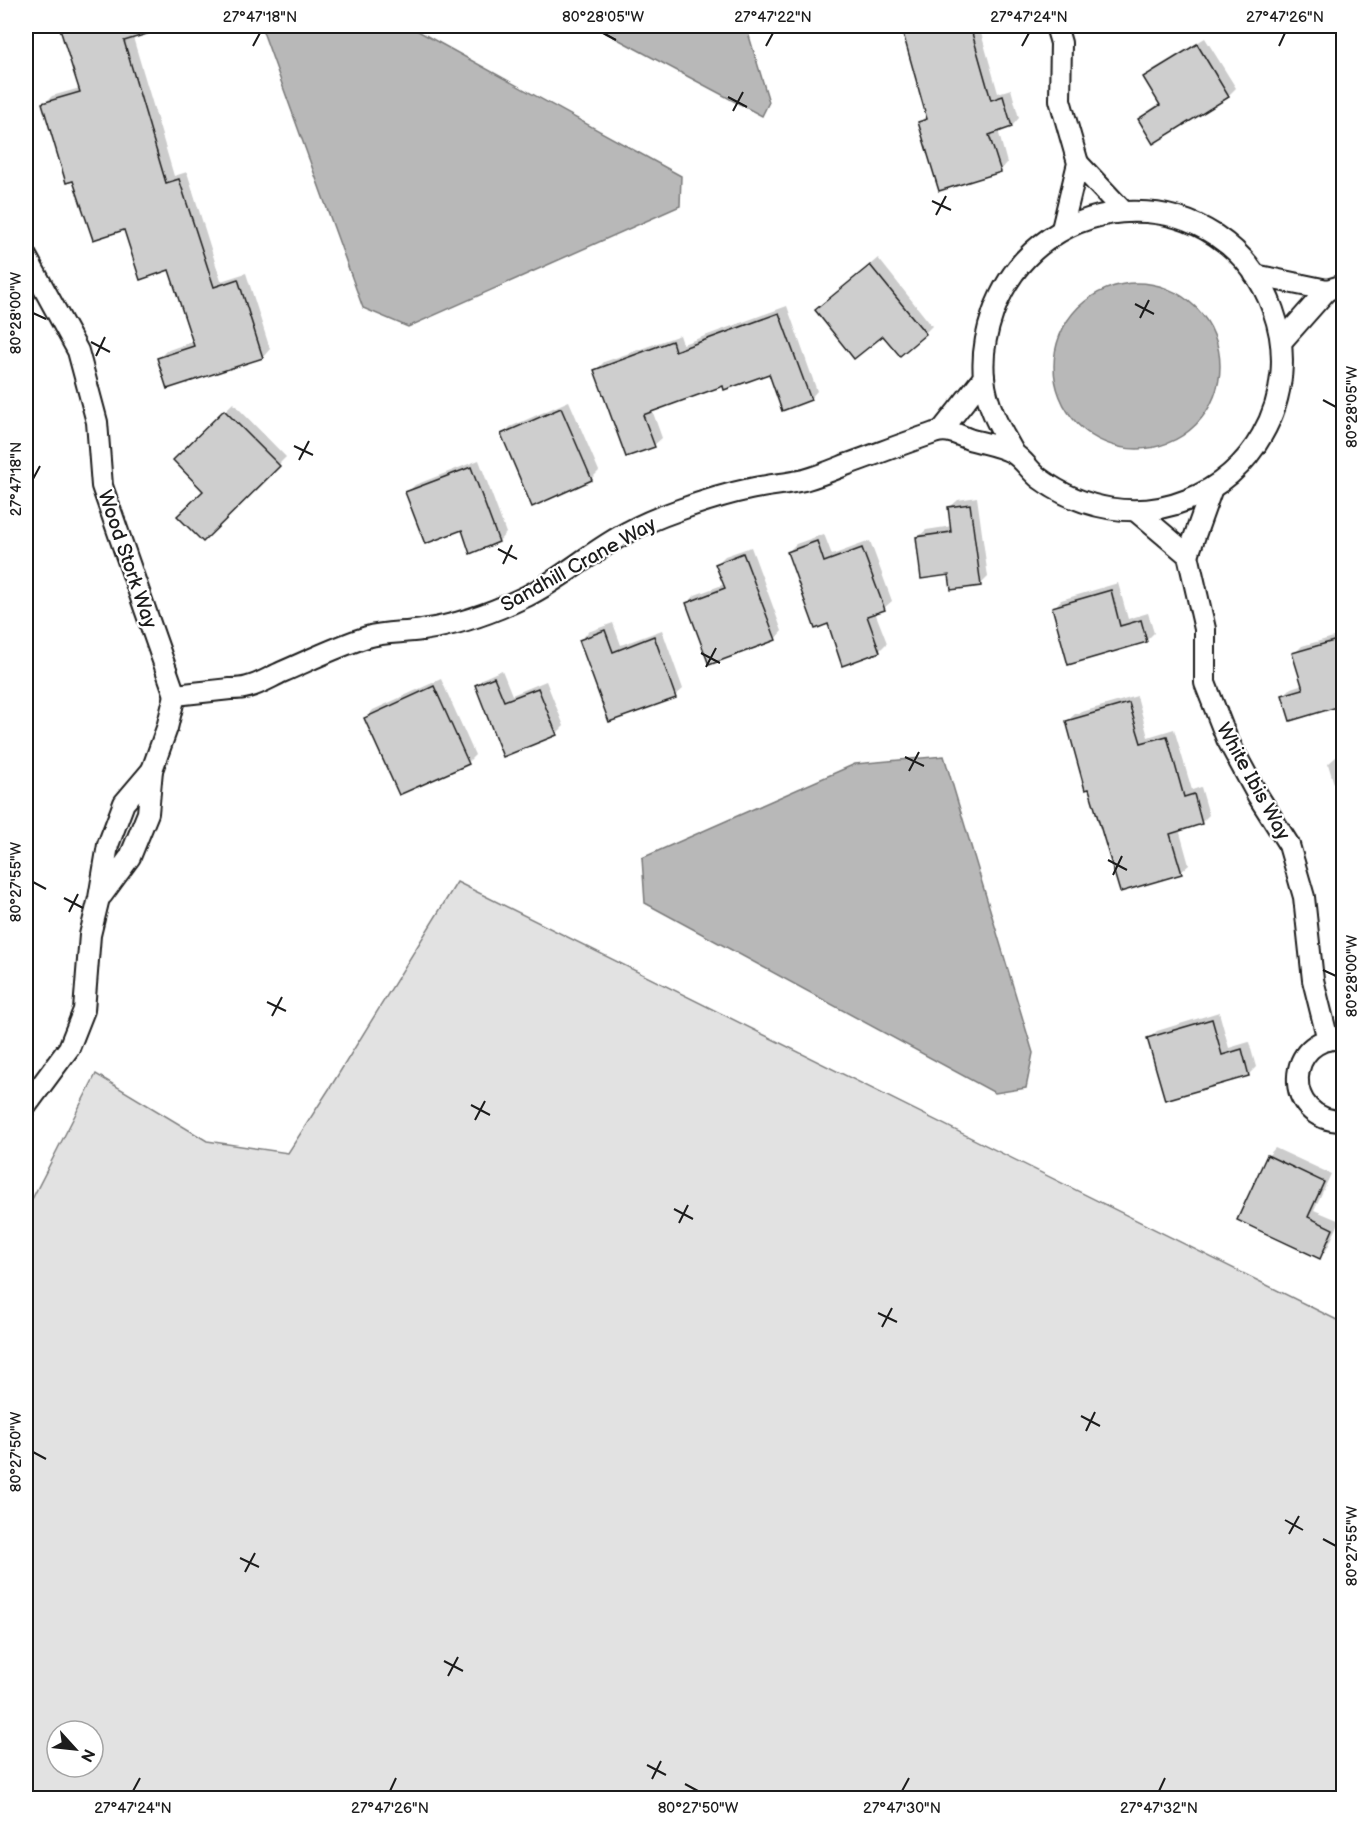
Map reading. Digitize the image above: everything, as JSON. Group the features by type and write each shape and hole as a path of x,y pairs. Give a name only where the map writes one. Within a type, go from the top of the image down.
{"street":[{"path":"1056,26 1061,43 1060,100 1078,163 1123,211"},
{"path":"1062,229 1078,163"},
{"path":"1123,211 1162,214 1198,226 1230,247 1244,260 1256,275 1272,307 1281,342 1282,365 1280,388 1268,425 1256,445 1236,468 1212,488 1191,499 1168,507 1136,511 1108,509 1081,502 1056,490 1041,479 1014,453 994,417 984,377 986,333 1001,291 1027,255 1062,229 1092,217 1123,211"},
{"name":"Wood Stork Way","path":"26,256 78,351 98,422 102,486 175,695"},
{"path":"1256,275 1335,288"},
{"path":"1281,342 1335,288"},
{"path":"984,377 942,430 1014,453"},
{"name":"Sandhill Crane Way","path":"175,695 248,687 372,635 425,630 484,615 531,594 627,532 680,510 746,490 806,479 942,430"},
{"path":"1136,511 1188,555 1212,488"},
{"name":"White Ibis Way","path":"1188,555 1205,629 1205,683 1227,739 1258,796 1289,844 1304,897 1313,980 1336,1040 1314,1046 1304,1056 1297,1081 1302,1101 1311,1112 1328,1120 1344,1121"},
{"path":"26,1106 69,1048 84,1010 90,935 108,845 124,803 152,770 167,728 175,695"}],"shaded area":[{"path":"261,26 409,26 681,176 680,206 408,327 363,308"},
{"path":"593,26 746,26 769,102 762,116"},
{"path":"1137,283 1153,284 1169,289 1196,307 1214,334 1219,350 1219,382 1214,398 1196,425 1169,443 1153,448 1137,449 1121,448 1105,443 1078,425 1060,398 1055,382 1054,366 1055,350 1060,334 1078,307 1105,289 1121,284"},
{"path":"944,756 1033,1053 1026,1088 995,1093 645,903 642,858 855,764"},
{"path":"457,882 1343,1323 1343,1798 26,1798 26,1211 96,1074 207,1141 288,1153"}],"building":[{"path":"59,26 160,26 160,30 124,41 166,183 179,179 214,287 238,279 263,358 167,389 157,358 194,346 169,270 140,280 124,230 93,240 73,181 66,183 42,103 80,92"},
{"path":"901,26 970,26 991,100 1003,96 1012,127 989,135 1001,172 939,191 918,122 927,119"},
{"path":"1197,44 1229,97 1153,144 1138,119 1160,105 1143,77"},
{"path":"870,265 926,334 900,356 883,336 854,359 815,310"},
{"path":"779,313 811,400 782,411 769,374 724,390 723,386 643,415 655,447 626,457 594,370 672,341 675,351"},
{"path":"561,408 592,480 532,507 501,434"},
{"path":"224,410 280,466 203,542 177,516 203,491 173,460"},
{"path":"471,467 499,542 470,554 462,530 425,544 405,492"},
{"path":"970,504 981,586 951,590 949,575 921,579 916,537 951,532 948,507"},
{"path":"817,541 824,562 862,548 885,610 867,616 880,652 842,666 828,624 815,629 787,552"},
{"path":"743,553 776,640 709,665 686,603 725,588 715,564"},
{"path":"1111,590 1120,626 1141,620 1147,642 1068,665 1052,607"},
{"path":"605,630 613,652 654,636 676,698 609,722 579,640"},
{"path":"1344,638 1344,705 1290,721 1282,695 1303,689 1292,653"},
{"path":"494,677 504,701 538,688 557,735 503,757 475,685"},
{"path":"434,686 469,764 399,795 364,718"},
{"path":"1129,703 1141,743 1167,736 1184,797 1194,794 1202,824 1170,834 1182,874 1120,892 1089,789 1085,790 1066,721"},
{"path":"1212,1019 1222,1055 1242,1049 1249,1076 1165,1100 1147,1038"},
{"path":"1267,1155 1324,1182 1308,1217 1333,1229 1320,1259 1237,1220"}]}
